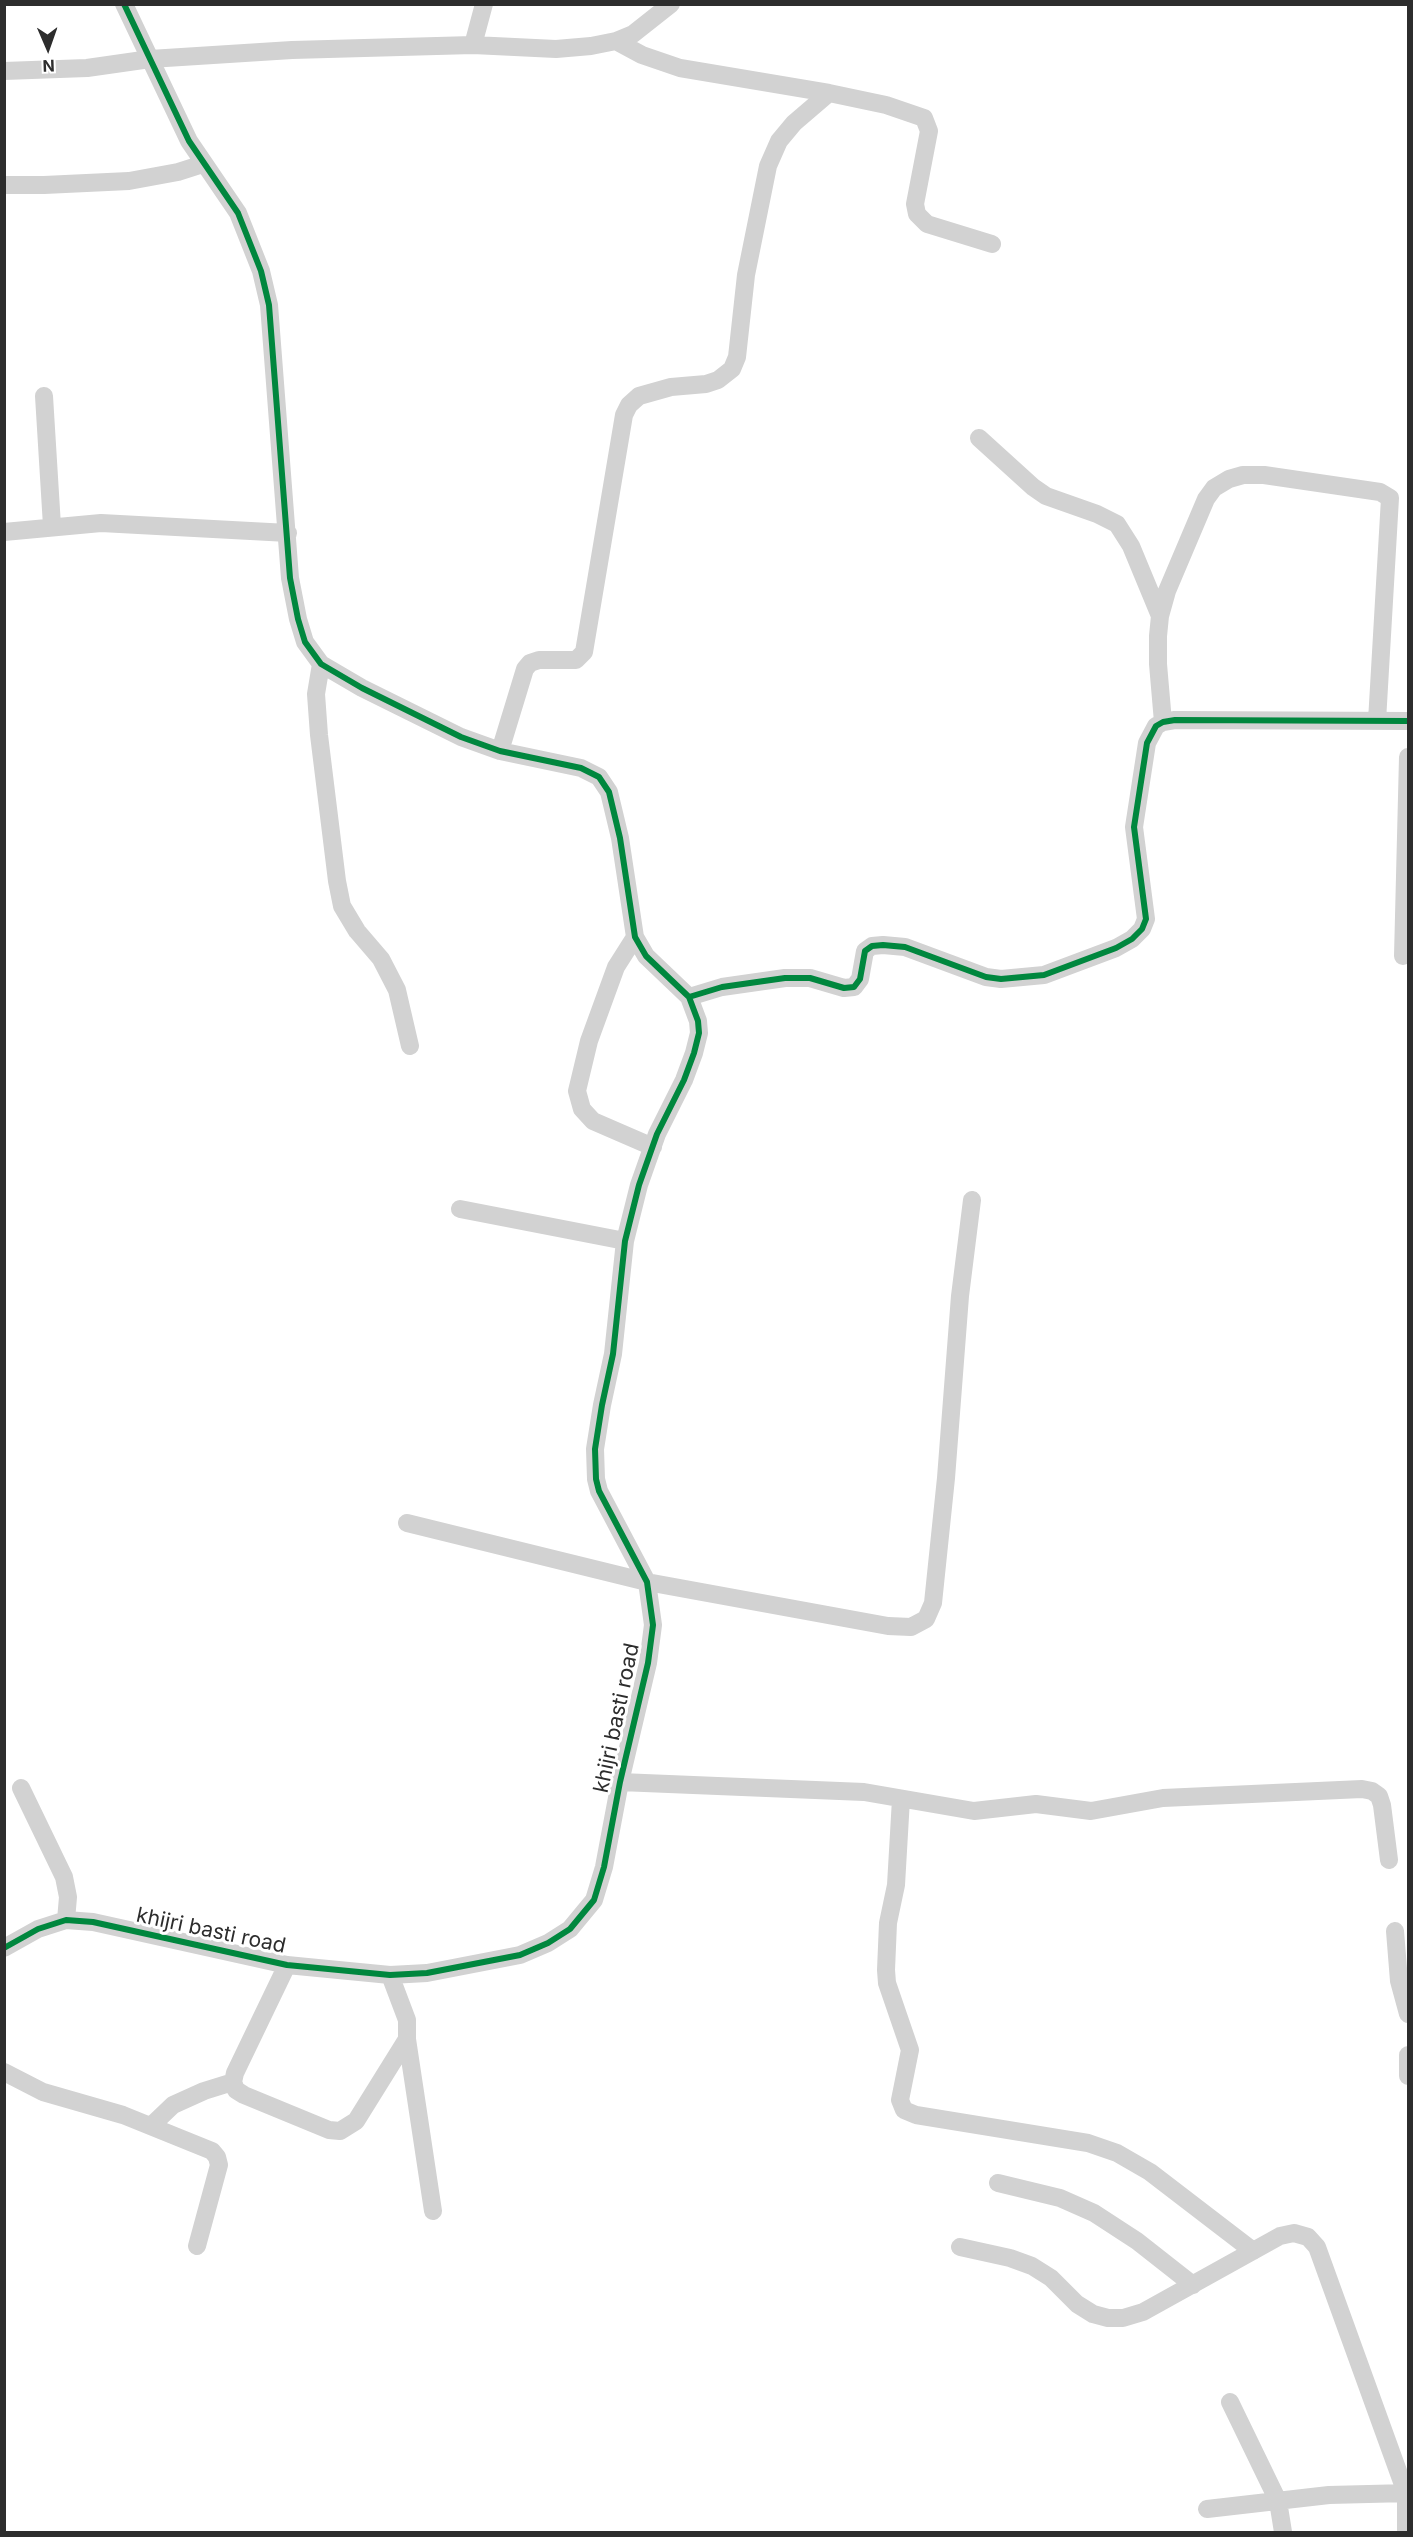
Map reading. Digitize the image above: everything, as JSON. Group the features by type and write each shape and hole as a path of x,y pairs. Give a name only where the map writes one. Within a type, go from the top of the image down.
{"street":[{"path":"124,4 174,112 203,164 237,213 261,271 269,305 290,578 297,619 305,642 321,664 362,688 461,737 500,752 525,669 530,663 539,660 576,660 584,652 624,415 629,405 639,396 671,387 706,384 718,380 732,369 737,357 746,275 768,166 779,141 786,132 829,93"},
{"path":"473,45 484,4"},
{"path":"4,71 87,68 150,59 292,50 473,45 556,49 616,41 633,34 671,4"},
{"path":"616,41 642,55 680,68 829,93 886,105 924,118 929,131 915,204 918,218 927,224 992,244"},
{"path":"4,185 129,181 168,175 203,164"},
{"path":"44,396 52,526"},
{"path":"979,438 1046,496 1097,513 1117,524 1131,546 1160,616"},
{"path":"1163,722 1158,664 1160,616 1167,591 1202,507 1214,488 1229,479 1243,475 1264,475 1386,494 1390,498 1377,721"},
{"path":"4,532 101,523 288,533"},
{"path":"321,664 316,694 319,735 339,890 347,918 381,960 397,990 410,1047"},
{"path":"689,997 732,985 785,978 810,978 844,988 854,987 860,979 865,951 872,946 905,947 967,972 1002,979 1044,975 1132,939 1142,929 1146,919 1134,827 1147,743 1156,726 1175,720 1408,721"},
{"name":"khijri basti road","path":"4,1948 38,1929 66,1920 93,1922 288,1965 390,1976 427,1972 520,1955 548,1943 570,1929 594,1900 604,1867 620,1782 648,1663 652,1625 647,1582 639,1563 606,1507 596,1479 596,1449 602,1405 613,1354 625,1241 639,1185 652,1147 694,1053 699,1033 698,1021 689,997 646,956 635,936 620,838 609,792 604,783 592,772 500,752"},
{"path":"1403,956 1408,757"},
{"path":"635,936 616,967 589,1041 577,1091 582,1109 593,1121 652,1147"},
{"path":"407,1523 647,1582 888,1626 911,1627 926,1618 933,1603 947,1467 960,1296 972,1200"},
{"path":"460,1209 625,1241"},
{"path":"620,1782 864,1792 974,1811 1036,1804 1091,1811 1163,1798 1362,1789 1372,1791 1379,1796 1389,1860"},
{"path":"21,1788 64,1876 68,1897 66,1920"},
{"path":"901,1799 896,1885 888,1923 886,1970 887,1983 910,2050 900,2100 904,2110 916,2115 1088,2143 1117,2153 1150,2172 1253,2251"},
{"path":"1395,1930 1399,1981 1408,2014"},
{"path":"288,1965 235,2073 233,2082 236,2090 243,2095 329,2130 340,2131 356,2121 407,2039"},
{"path":"390,1976 407,2020 407,2039 434,2211"},
{"path":"1408,2055 1408,2076"},
{"path":"4,2072 43,2092 123,2115 212,2151 218,2157 219,2165 197,2246"},
{"path":"151,2126 173,2105 204,2091 233,2082"},
{"path":"998,2183 1060,2198 1094,2213 1137,2241 1193,2285"},
{"path":"960,2247 1010,2258 1032,2266 1051,2278 1077,2304 1093,2314 1108,2318 1124,2318 1143,2312 1280,2236 1294,2233 1308,2237 1317,2247 1407,2493 1406,2532"},
{"path":"1230,2402 1278,2501 1283,2532"},
{"path":"1207,2509 1329,2495 1407,2493"}],"cycle path":[{"path":"4,1948 38,1929 66,1920 93,1922 287,1965 390,1975 427,1973 520,1955 548,1943 570,1929 594,1900 604,1867 620,1782 648,1663 653,1625 647,1582 599,1491 596,1479 595,1449 613,1354 625,1241 639,1185 657,1134 684,1080 699,1033 698,1021 689,997 646,956 635,937 620,838 609,792 599,777 581,768 500,751 461,737 362,688 321,664 305,642 290,578 269,305 261,271 238,213 189,141 124,4"},
{"path":"689,997 722,987 785,978 810,978 844,988 854,987 860,979 865,951 872,946 905,947 986,977 1001,979 1044,975 1116,948 1132,939 1142,929 1146,919 1134,827 1147,743 1156,726 1175,720 1408,721"}]}
